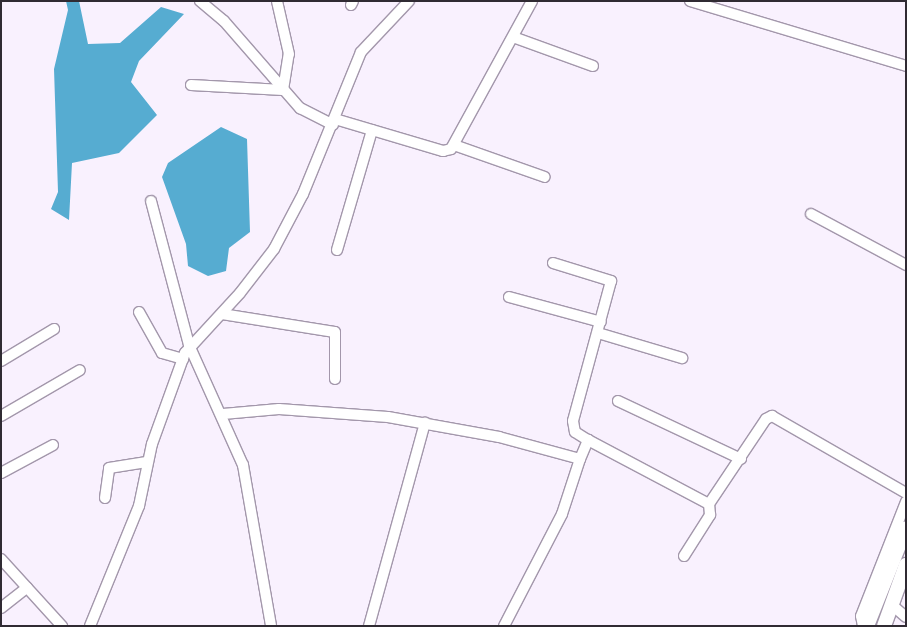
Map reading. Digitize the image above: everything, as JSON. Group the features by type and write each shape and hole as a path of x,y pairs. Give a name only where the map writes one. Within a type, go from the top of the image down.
{"main road":[{"path":"867,626 906,528"},
{"path":"884,626 906,565"}],"street":[{"path":"200,1 224,21 283,90 307,114 372,130 443,151 454,145 532,1"},
{"path":"277,1 289,54 283,90"},
{"path":"90,626 139,506 147,462 189,345 222,314 274,248 334,122 361,52 409,1"},
{"path":"690,1 906,66"},
{"path":"513,37 593,66"},
{"path":"191,85 283,90"},
{"path":"337,250 372,130"},
{"path":"454,145 545,177"},
{"path":"151,201 189,345 223,414 243,464 271,626"},
{"path":"811,214 906,265"},
{"path":"553,263 609,278 601,322 573,421 573,430 588,440 709,504"},
{"path":"509,297 601,322"},
{"path":"139,312 162,353 183,358"},
{"path":"222,314 336,332 335,378"},
{"path":"1,361 54,329"},
{"path":"598,333 682,358"},
{"path":"1,416 80,370"},
{"path":"618,401 742,459"},
{"path":"223,414 288,410 425,423 580,459"},
{"path":"684,556 710,515 709,504 742,459 766,420 772,416 906,493"},
{"path":"369,626 425,423"},
{"path":"504,626 562,514 588,440"},
{"path":"1,473 53,445"},
{"path":"104,498 109,468 147,462"},
{"path":"863,626 861,616 906,502"},
{"path":"1,559 62,626"},
{"path":"1,608 27,588"},
{"path":"892,605 906,617"}],"water":[{"path":"66,1 79,1 88,44 120,43 161,7 184,14 139,61 131,82 157,115 119,153 72,163 69,220 51,209 58,192 54,69 68,10"},
{"path":"221,127 247,139 250,232 229,248 226,271 208,276 188,266 186,244 162,177 168,163"}]}
